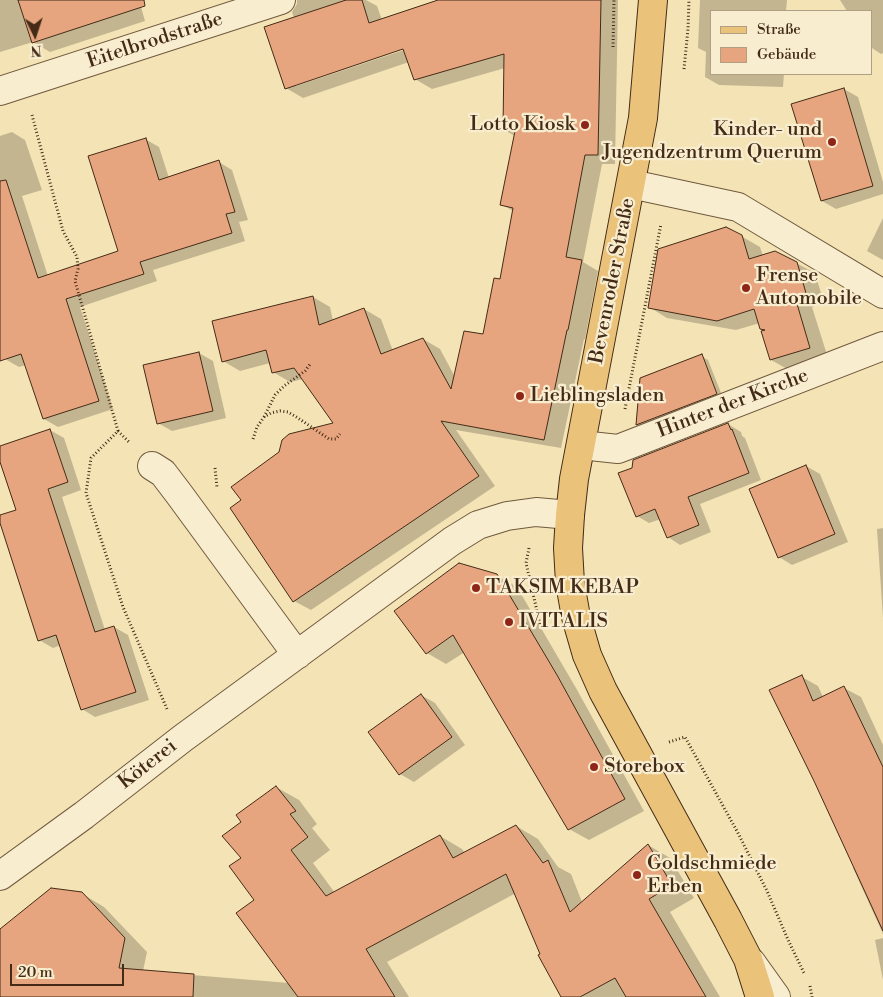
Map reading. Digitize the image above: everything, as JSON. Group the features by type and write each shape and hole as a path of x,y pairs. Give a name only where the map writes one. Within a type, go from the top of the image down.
{"main road":[{"name":"Bevenroder Straße","path":"653,0 643,118 574,479 568,548 570,583 576,618 587,655 603,691 748,959 760,997"}],"street":[{"name":"Eitelbrodstraße","path":"12,87 281,0"},
{"path":"631,184 738,207 883,294"},
{"name":"Hinter der Kirche","path":"581,445 618,449 883,346"},
{"path":"152,466 163,473 297,655"},
{"name":"Köterei","path":"0,876 84,815 183,738 452,540 478,525 507,516 536,512 570,515"},
{"path":"748,959 776,997"}],"path":[{"path":"683,76 689,0"},
{"path":"12,87 63,231 77,257 78,269 75,281 118,431 91,458 86,492 124,607 161,698 183,738"},
{"path":"618,449 667,191"},
{"path":"253,439 257,427 276,395 284,386 305,371 311,363"},
{"path":"264,417 280,411 288,412 329,439 336,439 340,434"},
{"path":"666,742 685,737 763,882 814,997"}],"building":[{"path":"18,0 144,0 145,6 32,43"},
{"path":"346,0 362,0 369,23 438,0 601,0 598,155 585,155 566,257 582,260 544,440 441,421 479,476 293,602 230,508 241,500 231,487 279,452 282,440 289,434 333,423 294,368 272,373 266,350 222,362 212,321 313,296 319,325 364,308 381,354 423,338 451,389 464,331 483,334 494,278 500,279 513,208 500,205 515,131 503,130 504,54 414,80 403,49 285,89 264,27"},
{"path":"844,88 873,186 821,201 791,104"},
{"path":"146,138 159,180 219,160 235,212 226,214 232,233 140,262 144,274 66,299 99,401 43,419 21,354 0,361 0,181 6,180 38,278 118,251 88,156"},
{"path":"726,227 742,235 749,259 775,251 797,262 806,293 795,297 810,348 770,360 761,331 765,330 760,329 754,309 717,321 648,308 658,249"},
{"path":"199,352 213,411 157,424 143,365"},
{"path":"702,354 717,394 636,425 640,378"},
{"path":"728,423 749,473 688,497 699,525 667,538 655,509 636,517 618,473 632,468 633,460"},
{"path":"50,429 68,482 48,489 95,632 114,626 136,692 81,710 56,635 38,641 0,523 0,515 16,510 0,462 0,446"},
{"path":"806,465 835,534 778,558 749,489"},
{"path":"459,563 497,574 557,675 625,799 568,830 453,635 426,654 394,611"},
{"path":"802,675 813,701 844,686 883,767 883,931 814,781 769,690"},
{"path":"421,694 452,737 399,775 368,732"},
{"path":"276,786 296,811 290,814 308,837 291,850 326,896 440,835 453,858 516,825 543,863 548,860 570,912 648,844 672,885 649,899 706,997 626,997 615,978 580,997 561,997 538,955 540,954 506,874 366,949 395,997 298,997 236,913 254,900 229,866 241,858 222,836 241,822 236,815"},
{"path":"51,888 82,892 125,938 119,968 194,974 193,997 0,997 0,929"}],"place":[{"name":"Lotto Kiosk","path":"585,125"},
{"name":"Kinder- und Jugendzentrum Querum","path":"832,142"},
{"name":"Frense Automobile","path":"746,288"},
{"name":"Lieblingsladen","path":"520,396"},
{"name":"TAKSIM KEBAP","path":"476,588"},
{"name":"IVITALIS","path":"509,622"},
{"name":"Storebox","path":"594,767"},
{"name":"Goldschmiede Erben","path":"637,875"}]}
